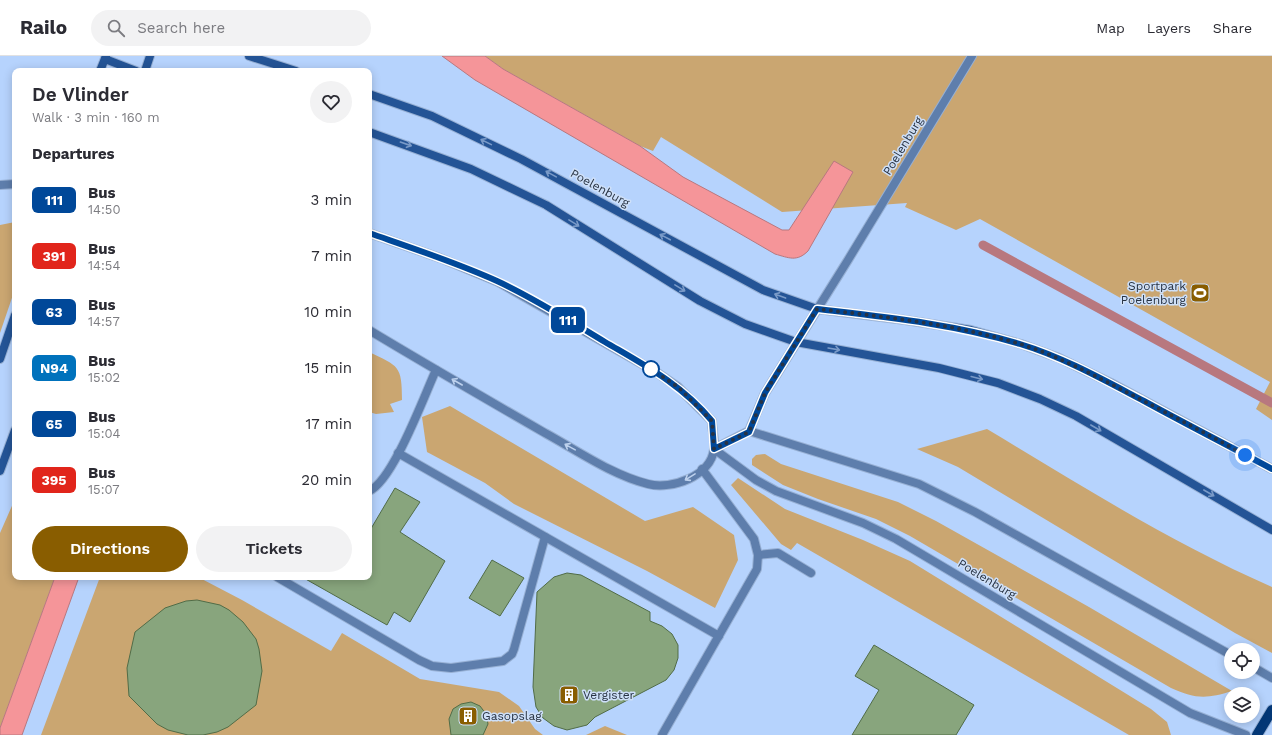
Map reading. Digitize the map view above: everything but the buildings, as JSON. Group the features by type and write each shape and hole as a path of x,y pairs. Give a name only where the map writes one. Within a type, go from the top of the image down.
{"main road":[{"path":"1257,735 1272,710"}],"street":[{"path":"146,68 150,56"},
{"path":"249,56 287,68"},
{"name":"Poelenburg","path":"749,432 765,393 972,56"},
{"path":"101,68 103,57 129,68"},
{"name":"Poelenburg","path":"372,95 432,116 514,156 764,290 817,309 971,330 1021,344 1059,358 1111,383 1272,469"},
{"path":"372,133 471,169 546,205 700,301 745,324 796,342 939,368 998,383 1040,399 1076,416 1272,530"},
{"path":"0,185 12,184"},
{"path":"372,234 440,258 498,282 656,372 678,387 712,421 714,449 709,462 687,480 670,485 649,484 608,468 372,332"},
{"path":"0,359 12,324"},
{"path":"372,490 384,478 398,454 436,370"},
{"path":"714,449 749,432 919,484 975,512 1224,651"},
{"path":"0,471 12,438"},
{"name":"Poelenburg","path":"714,449 756,480 776,491 863,523 896,539 1190,713 1246,735"},
{"path":"398,454 718,636"},
{"path":"662,735 757,569 758,555 754,539 702,469"},
{"path":"282,580 419,660 432,666 451,668 503,661 512,654 514,649 545,537"},
{"path":"758,555 778,553 811,573"},
{"path":"1260,671 1272,678"}],"shaded area":[{"path":"442,56 485,56 503,69 640,146 683,177 782,230 789,230 834,161 853,172 808,251 800,257 785,257 775,254 475,80"},
{"name":"Sportpark Poelenburg","path":"485,56 1272,56 1272,420 1256,409 1270,382 980,219 956,230 905,207 907,203 782,212 661,137 653,151 640,146 503,69"},
{"path":"12,223 12,298 0,333 0,225"},
{"path":"372,354 393,364 397,368 402,389 402,400 390,404 394,412 376,414 372,413"},
{"path":"450,406 645,521 693,507 734,535 738,560 715,608 647,571 514,504 485,483 427,452 422,417"},
{"path":"987,429 1092,492 1198,552 1272,587 1272,653 1260,647 1260,643 1254,643 1235,633 958,467 917,449"},
{"path":"765,454 781,464 898,502 936,521 1089,607 1225,687 1224,693 1201,697 1179,692 1171,688 910,536 876,519 783,485 752,465 752,459 756,455"},
{"path":"738,478 785,509 863,540 910,561 1151,709 1167,722 1171,735 1129,735 797,543 791,550 781,544 731,485"},
{"path":"12,506 12,580 54,580 0,728 0,533"},
{"path":"54,580 78,580 22,735 0,735 0,728"},
{"path":"99,580 204,580 331,651 342,633 420,679 499,692 519,706 535,729 543,735 41,735"},
{"path":"605,726 627,735 586,735"}],"waterway":[{"path":"983,245 1272,403"}],"bus line":[{"name":"111","path":"372,234 440,258 498,282 656,372 678,387 700,407 712,421 714,449 749,432 765,393 817,309 971,330 1021,344 1059,358 1111,383 1272,469"}],"place":[{"name":"Sportpark Poelenburg","path":"1200,293"},
{"name":"Vergister","path":"569,695"},
{"name":"Gasopslag","path":"468,716"}],"route":[{"path":"651,369 678,387 700,407 712,421 714,449 749,432 765,393 817,309 905,320 971,330 1021,344 1059,358 1111,383 1245,455"}]}
